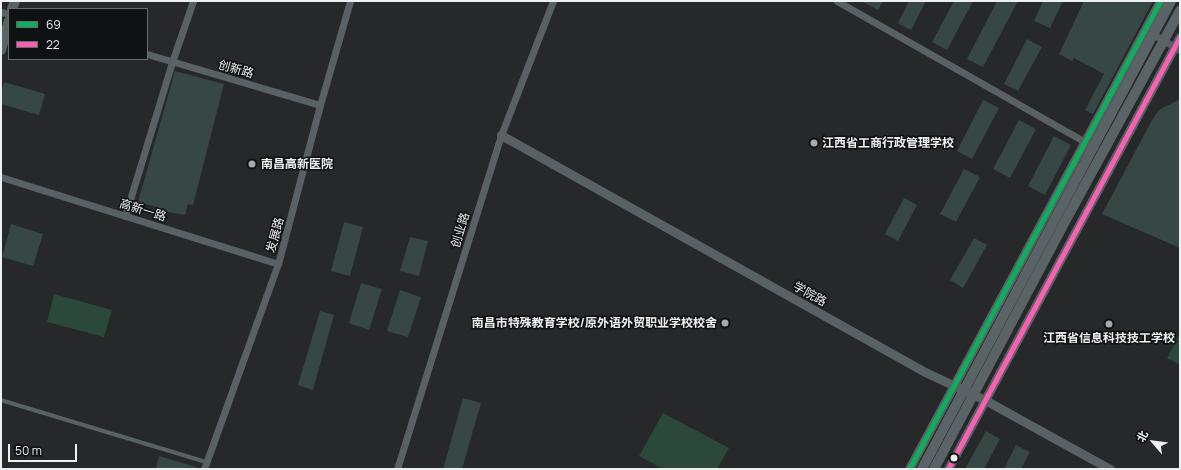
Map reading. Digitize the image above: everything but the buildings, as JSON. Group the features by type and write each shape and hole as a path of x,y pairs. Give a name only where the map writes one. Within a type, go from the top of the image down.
{"main road":[{"path":"934,469 969,392 1094,147 1171,1"},
{"path":"922,469 969,392 1180,11"},
{"path":"1,50 8,25"}],"street":[{"path":"125,216 172,62 193,1"},
{"name":"发展路","path":"205,466 278,264 320,105 350,1"},
{"name":"创业路","path":"396,469 501,135 553,1"},
{"path":"837,1 1094,147"},
{"path":"909,469 1160,1"},
{"path":"1153,34 1177,48"},
{"path":"948,469 1177,48 1180,36"},
{"name":"创新路","path":"148,54 320,105"},
{"name":"学院路","path":"501,135 925,372 985,400 1110,469"},
{"name":"高新一路","path":"1,177 278,264"}],"lane":[{"path":"1,400 205,466"}],"green space":[{"path":"54,294 112,310 104,337 47,322"},
{"path":"1180,333 1180,365 1167,358"},
{"path":"663,413 729,448 717,469 663,469 639,456"}],"transit line":[{"name":"69","path":"909,469 1160,1"},
{"name":"22","path":"948,469 1180,37"}],"place":[{"name":"江西省工商行政管理学校","path":"814,143"},
{"name":"南昌高新医院","path":"252,164"},
{"name":"南昌市特殊教育学校/原外语外贸职业学校校舍","path":"725,323"},
{"name":"江西省信息科技技工学校","path":"1109,324"}]}
